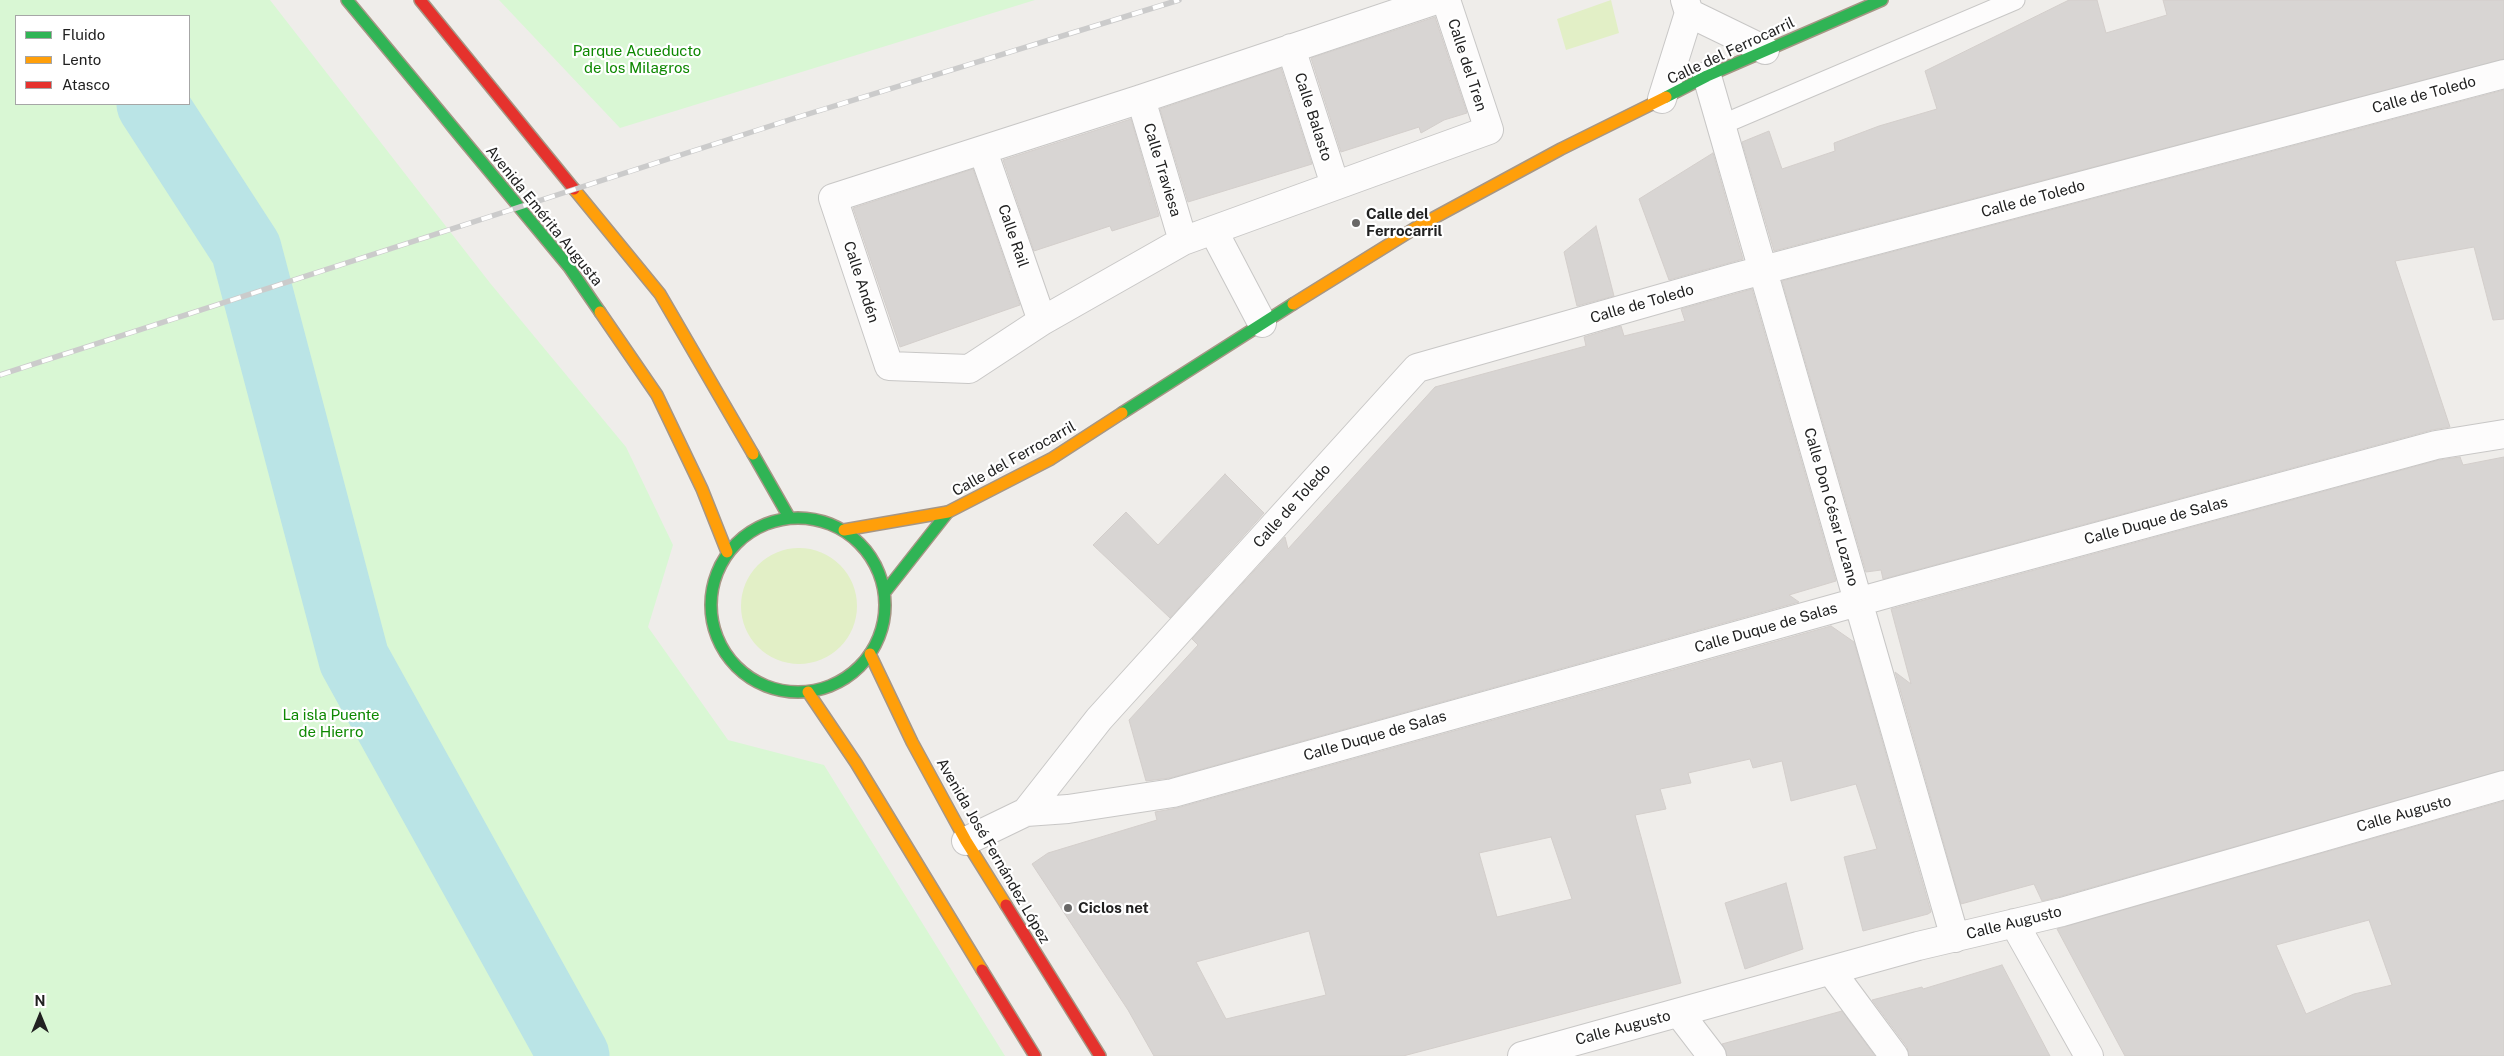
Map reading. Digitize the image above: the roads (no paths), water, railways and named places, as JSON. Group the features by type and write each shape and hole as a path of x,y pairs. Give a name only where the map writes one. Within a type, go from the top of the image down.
{"main road":[{"name":"Avenida Emérita Augusta","path":"347,0 569,268 646,379 657,395 698,481 727,552"},
{"path":"420,0 660,294 789,517"},
{"name":"Calle del Ferrocarril","path":"844,530 948,512 1051,459 1262,323 1417,227 1561,149 1707,76 1882,0"},
{"name":"Calle del Ferrocarril","path":"885,592 948,512"},
{"path":"789,517 817,519 844,530 863,546 878,568 885,592 884,624 870,654 853,673 832,686 808,692 778,690 751,680 729,661 715,635 709,606 713,577 727,552 754,528 789,517"},
{"name":"Avenida José Fernández López","path":"870,654 912,742 966,841 1100,1056"},
{"path":"808,692 856,763 1034,1056"}],"street":[{"path":"983,151 1436,0"},
{"name":"Calle del Tren","path":"1335,185 1489,130 1446,0"},
{"path":"1662,99 1687,7 1765,50"},
{"name":"Calle Balasto","path":"1291,48 1335,185"},
{"name":"Calle de Toledo","path":"966,841 1026,812 1099,719 1417,368 1764,270 2504,74"},
{"name":"Calle Don César Lozano","path":"1707,76 1955,938"},
{"name":"Calle Traviesa","path":"1141,99 1183,240"},
{"name":"Calle Andén","path":"983,151 833,198 889,366 969,369 1042,321"},
{"name":"Calle Rail","path":"983,151 1042,321"},
{"path":"1042,321 1183,240 1335,185"},
{"path":"1213,230 1262,323"},
{"name":"Calle Duque de Salas","path":"1026,812 1173,793 1858,602 2436,445 2504,434"},
{"name":"Calle Augusto","path":"1522,1056 1830,971 2014,924 2503,787"},
{"path":"2014,924 2089,1056"},
{"path":"1830,971 1894,1056"},
{"path":"1679,1013 1712,1056"}],"lane":[{"path":"1721,125 2015,0"}],"waterway":[{"path":"153,105 246,249 354,659 574,1056"}],"railway":[{"path":"0,375 792,119 1179,0"}],"place":[{"name":"Calle del Ferrocarril","path":"1356,223"},
{"name":"Ciclos net","path":"1068,908"}],"park label":[{"name":"Parque Acueducto de los Milagros","path":"637,60"},
{"name":"La isla Puente de Hierro","path":"331,724"}]}
